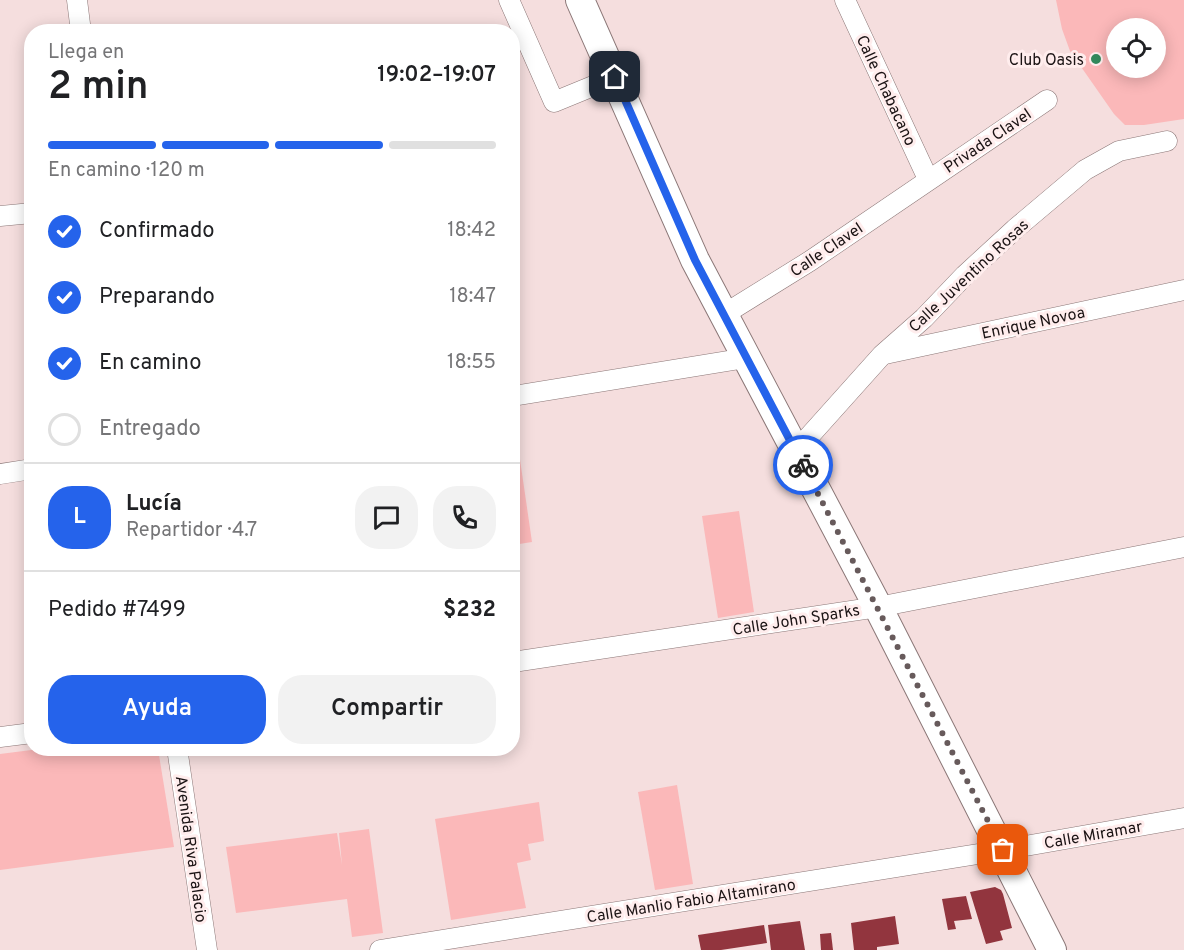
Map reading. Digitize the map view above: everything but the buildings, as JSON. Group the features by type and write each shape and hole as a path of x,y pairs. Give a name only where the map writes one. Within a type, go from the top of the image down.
{"main road":[{"path":"580,0 695,260 878,607 1052,950"}],"street":[{"path":"77,0 80,24"},
{"path":"509,0 520,24"},
{"name":"Calle Chabacano","path":"845,0 928,179"},
{"path":"520,25 554,102 615,77"},
{"name":"Privada Clavel","path":"928,179 1047,100"},
{"name":"Calle Juventino Rosas","path":"796,451 882,355 924,318 965,275 1085,170 1119,151 1167,141"},
{"name":"Calle Clavel","path":"723,315 810,261 928,179"},
{"path":"0,216 24,214"},
{"name":"Enrique Novoa","path":"882,355 1184,290"},
{"path":"520,395 746,358"},
{"path":"0,474 24,470"},
{"name":"Calle John Sparks","path":"520,661 878,607 1184,547"},
{"path":"0,737 24,734"},
{"name":"Avenida Riva Palacio","path":"178,756 207,950"},
{"name":"Calle Miramar","path":"1003,850 1184,818"},
{"name":"Calle Manlio Fabio Altamirano","path":"380,950 1003,850"}],"shaded area":[{"name":"Club Oasis","path":"1056,0 1184,0 1184,119 1144,125 1125,125 1114,114 1070,51 1062,29"},
{"path":"520,460 532,542 520,544"},
{"path":"739,511 754,612 718,618 702,516"},
{"path":"24,751 24,756 159,756 174,847 0,870 0,754"},
{"path":"677,785 693,884 655,890 638,792"},
{"path":"539,802 544,841 528,844 531,860 517,863 526,908 451,920 435,819"},
{"path":"369,829 383,933 352,937 347,899 236,913 226,847 337,833 342,865 339,833"}],"way so far":[{"path":"803,465 1003,850"}],"place":[{"name":"Club Oasis","path":"1096,59"}],"route":[{"path":"615,77 695,260 803,465"}]}
